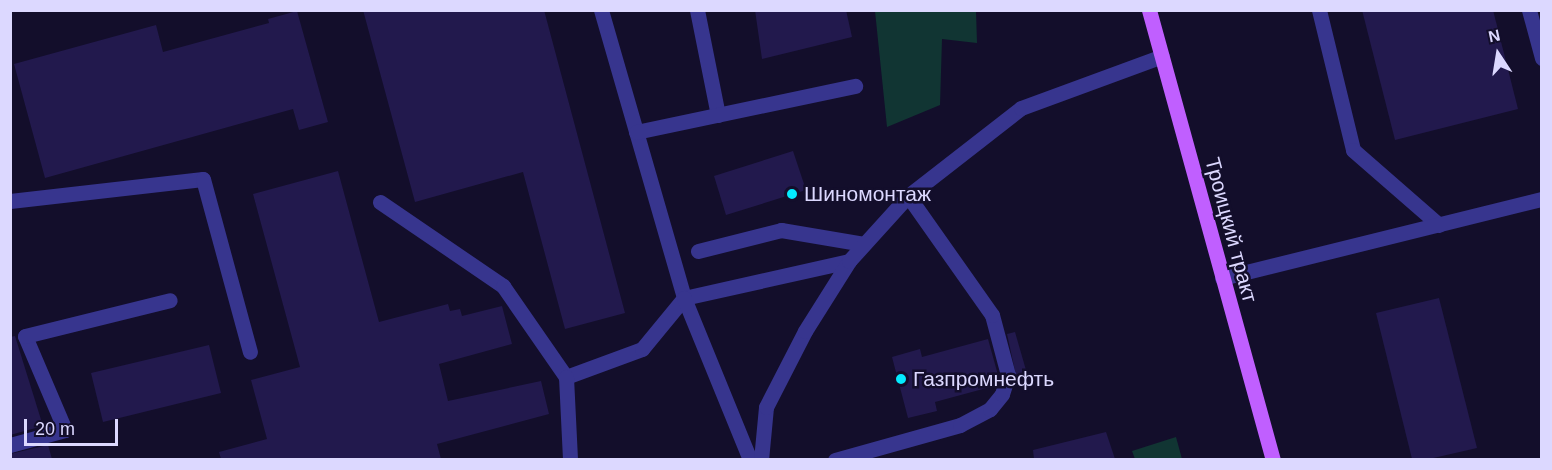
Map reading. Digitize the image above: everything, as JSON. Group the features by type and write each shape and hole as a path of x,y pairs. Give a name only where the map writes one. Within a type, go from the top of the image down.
{"main road":[{"name":"Троицкий тракт","path":"1149,10 1273,459"}],"street":[{"path":"601,10 684,298 750,459"},
{"path":"697,10 718,115"},
{"path":"1319,10 1353,150 1439,225"},
{"path":"1529,10 1542,58"},
{"path":"760,459 766,407 805,331 849,261 908,196 1021,108 1162,57"},
{"path":"636,132 855,86"},
{"path":"10,201 203,178 250,352"},
{"path":"835,459 960,425 990,409 1008,375 992,315 908,196"},
{"path":"1222,278 1542,200"},
{"path":"380,202 503,286 566,376 570,459"},
{"path":"698,251 781,230 864,244"},
{"path":"566,376 642,349 684,298 849,261"},
{"path":"10,445 65,430 17,333 170,300"}],"green space":[{"path":"875,11 976,11 977,43 942,39 940,105 887,127"},
{"path":"1176,437 1182,459 1135,459 1132,451"}],"building":[{"path":"363,10 544,10 625,313 565,329 523,172 415,202"},
{"path":"755,10 846,10 852,37 762,59"},
{"path":"1362,10 1493,10 1518,109 1395,140"},
{"path":"297,11 328,122 299,130 293,109 45,178 14,64 156,25 163,52 269,23 268,19"},
{"path":"793,151 806,190 726,215 714,176"},
{"path":"338,171 379,322 448,304 450,311 460,309 462,316 502,306 512,344 439,364 448,401 541,381 549,414 437,444 441,459 221,459 219,452 267,439 251,380 300,367 253,194"},
{"path":"1439,298 1477,448 1429,459 1412,459 1376,313"},
{"path":"1015,332 1028,377 1017,380 1007,334"},
{"path":"15,336 43,426 10,435 10,337"},
{"path":"988,339 998,375 994,386 935,402 937,411 908,418 892,357 920,349 922,357"},
{"path":"209,345 221,393 103,422 91,373"},
{"path":"1106,432 1115,459 1034,459 1033,450"},
{"path":"48,445 52,459 10,459 10,454"}],"place":[{"name":"Шиномонтаж","path":"792,194"},
{"name":"Газпромнефть","path":"901,379"}]}
